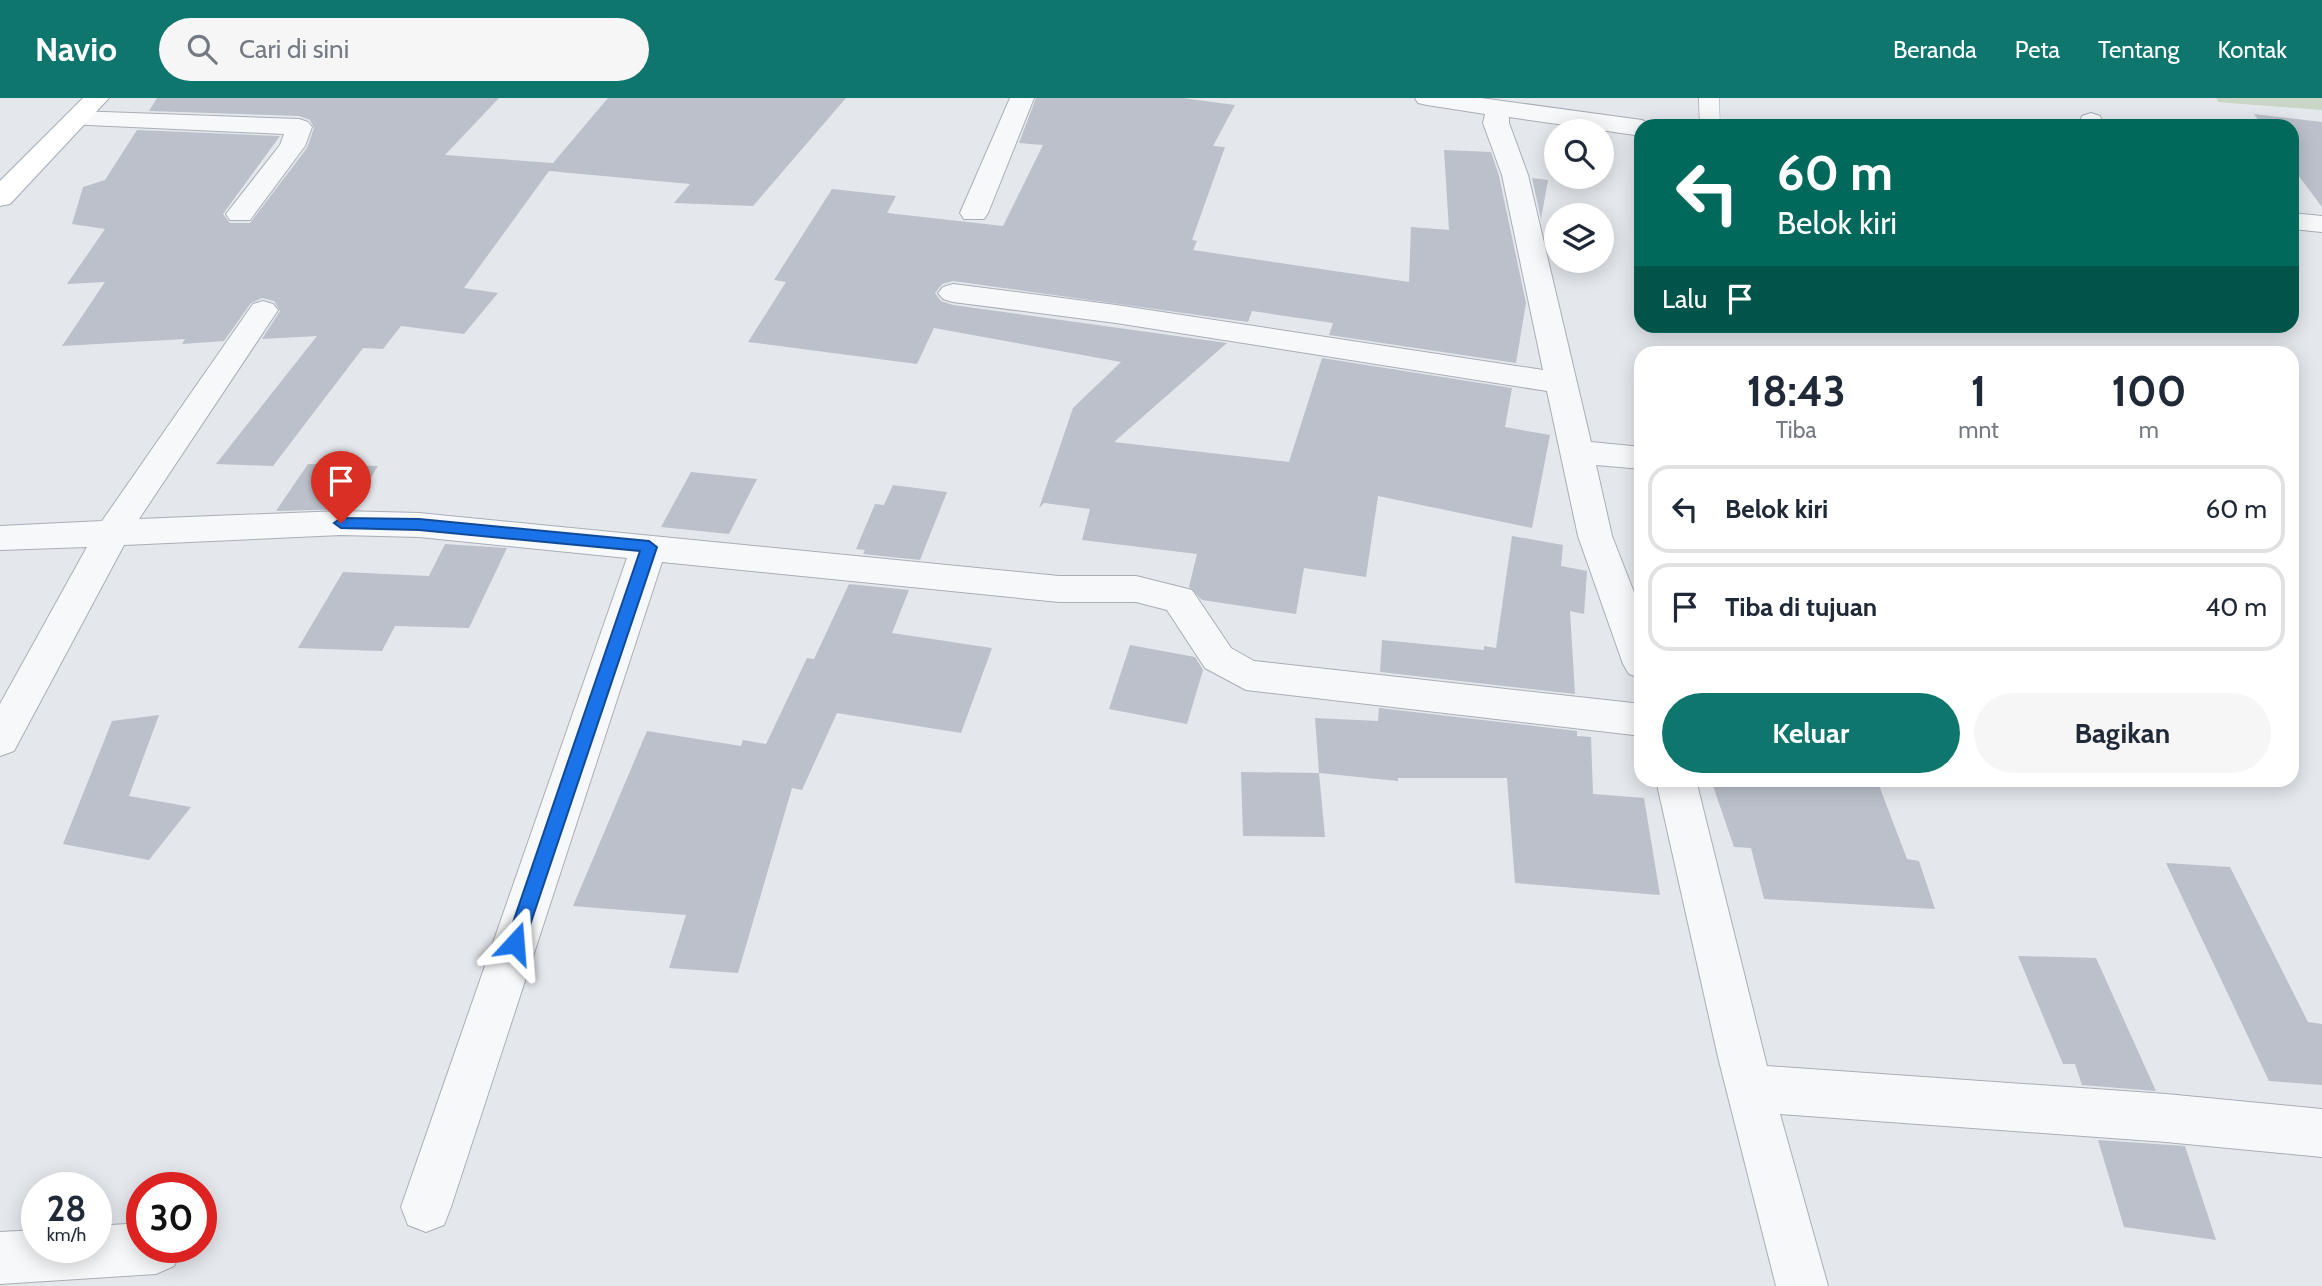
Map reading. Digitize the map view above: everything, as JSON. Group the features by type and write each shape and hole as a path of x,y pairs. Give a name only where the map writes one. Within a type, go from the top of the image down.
{"main road":[{"path":"0,198 97,98"}],"street":[{"path":"974,213 1022,98"},
{"path":"1427,98 1634,127"},
{"path":"1498,109 1496,122 1515,175 1595,536 1634,642"},
{"path":"76,119 299,127 301,129 292,146 240,214"},
{"path":"2299,221 2322,224"},
{"path":"953,293 1116,314 1563,383"},
{"path":"0,740 113,532 263,310"},
{"path":"1577,452 1634,457"},
{"path":"0,538 341,523 419,524 1059,589 1136,589 1180,600 1218,658 1245,675 1634,719"},
{"path":"426,1207 649,547"},
{"path":"1678,787 1749,1088 1802,1286"},
{"path":"1749,1088 2166,1118 2322,1133"},
{"path":"0,1258 126,1250"}],"lane":[{"path":"1709,98 1710,119"}],"green space":[{"path":"2216,98 2322,98 2322,110 2218,102"}],"building":[{"path":"157,98 499,98 445,155 553,163 608,98 846,98 753,206 674,203 690,184 549,171 464,288 498,293 464,334 401,326 383,349 363,348 273,466 216,464 317,336 262,339 280,311 274,301 262,298 251,303 224,341 182,344 185,339 62,346 105,282 67,284 105,229 72,224 83,187 105,180 137,130 280,136 223,214 230,223 250,223 307,148 314,128 310,120 299,116 149,111"},
{"path":"1036,98 1182,98 1235,105 1213,146 1225,147 1192,240 1197,241 1193,250 1409,282 1411,227 1449,230 1444,150 1491,152 1499,176 1526,303 1516,363 1329,335 1333,323 1252,311 1248,322 953,281 942,284 935,293 941,301 953,305 1227,343 1114,442 1289,462 1322,358 1512,388 1505,427 1550,435 1532,528 1378,496 1366,577 1304,568 1296,614 1202,600 1189,587 1197,554 1082,540 1090,509 1044,503 1039,508 1073,408 1121,362 934,328 917,364 748,342 786,282 774,280 832,189 896,196 887,213 1003,226 1043,145 1019,143"},
{"path":"2254,114 2296,119 2258,119"},
{"path":"2299,119 2322,122 2322,207 2299,176"},
{"path":"1532,178 1544,180 1544,189 1546,189 1541,219"},
{"path":"308,464 378,466 352,509 276,511"},
{"path":"691,472 757,479 729,534 661,527"},
{"path":"893,485 947,492 920,560 863,554 865,550 856,549 875,504 884,505"},
{"path":"1512,536 1563,545 1561,566 1587,571 1584,614 1570,611 1575,694 1380,672 1382,640 1484,650 1484,646 1496,648"},
{"path":"445,544 507,548 469,628 395,626 382,651 298,648 343,572 429,576"},
{"path":"849,584 909,590 892,633 992,648 961,733 837,713 802,790 792,788 738,973 669,968 686,915 573,906 647,731 741,746 743,740 766,744 807,658 814,659"},
{"path":"1130,645 1195,657 1203,670 1187,724 1109,709"},
{"path":"1379,708 1577,731 1577,736 1591,737 1593,794 1644,798 1660,895 1515,883 1507,778 1398,778 1398,781 1319,773 1315,718 1378,721"},
{"path":"159,715 129,796 191,807 149,860 63,844 112,721"},
{"path":"1241,772 1319,773 1325,837 1243,836"},
{"path":"1713,787 1880,787 1907,859 1919,861 1935,909 1764,899 1751,848 1734,847"},
{"path":"2166,863 2230,867 2308,1022 2322,1024 2322,1085 2269,1081"},
{"path":"2018,956 2096,958 2156,1091 2082,1085 2075,1064 2063,1064"},
{"path":"2098,1140 2185,1146 2216,1240 2124,1227"}],"route":[{"path":"341,523 419,524 649,547 515,943"}]}
